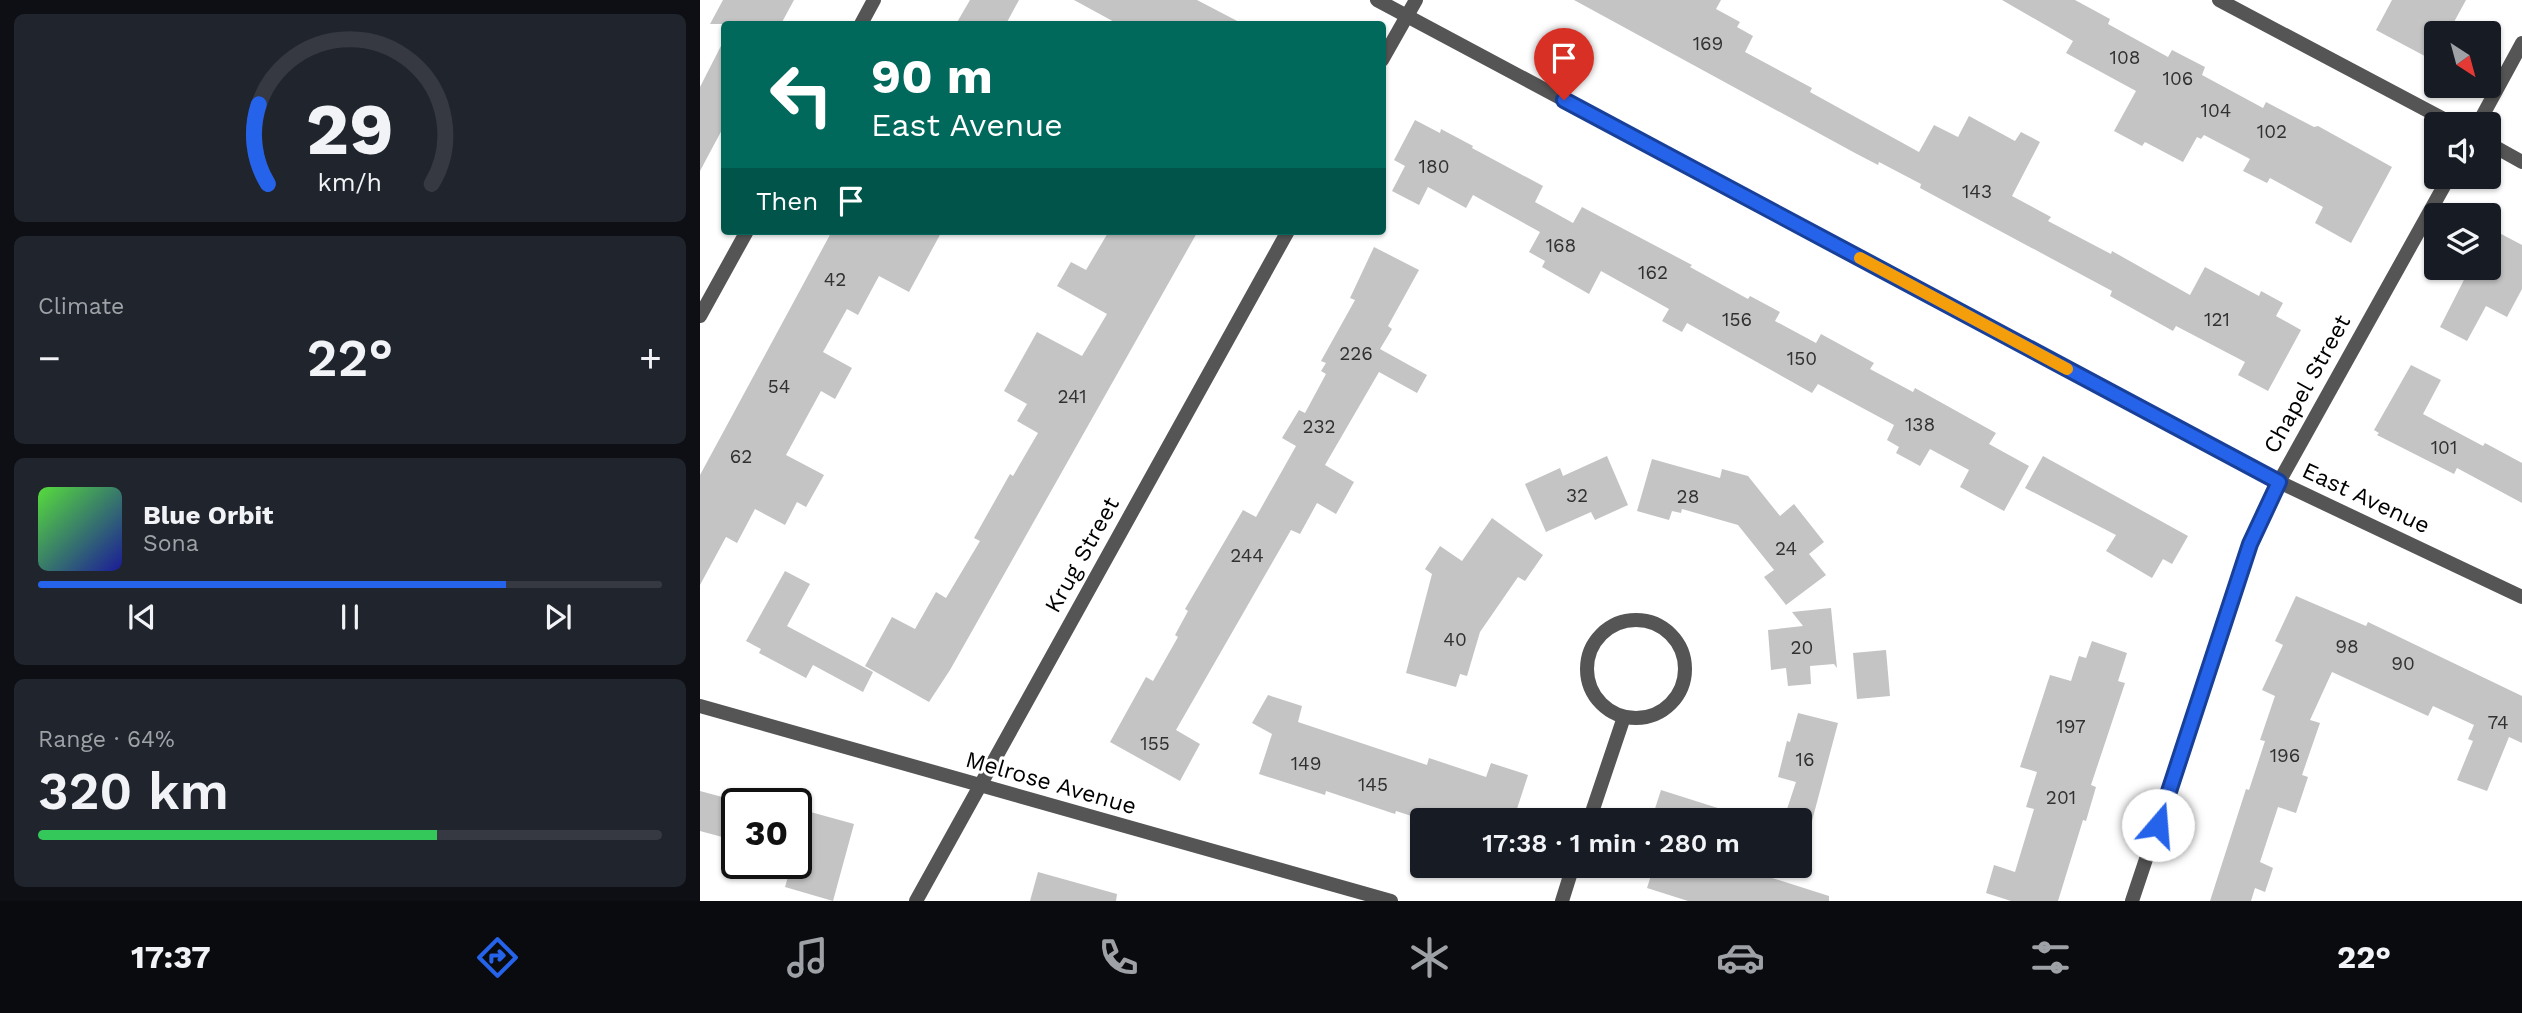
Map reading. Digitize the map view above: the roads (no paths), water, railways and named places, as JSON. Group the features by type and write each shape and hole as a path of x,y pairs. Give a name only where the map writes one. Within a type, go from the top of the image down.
{"street":[{"path":"862,21 874,0"},
{"name":"East Avenue","path":"1377,0 2279,482 2522,597"},
{"path":"1386,53 1416,0"},
{"path":"2219,0 2430,112"},
{"path":"2485,112 2522,43"},
{"path":"2501,151 2522,162"},
{"name":"Chapel Street","path":"2132,901 2250,544 2279,482 2442,189"},
{"path":"700,316 745,235"},
{"name":"Krug Street","path":"916,901 1286,235"},
{"path":"1640,619 1657,623 1673,636 1685,655 1686,673 1680,692 1663,710 1645,718 1624,717 1602,706 1589,686 1586,663 1595,640 1604,630 1620,622 1640,619"},
{"name":"Melrose Avenue","path":"700,706 1391,901"},
{"path":"1593,808 1624,717"},
{"path":"1562,901 1569,878"}]}
